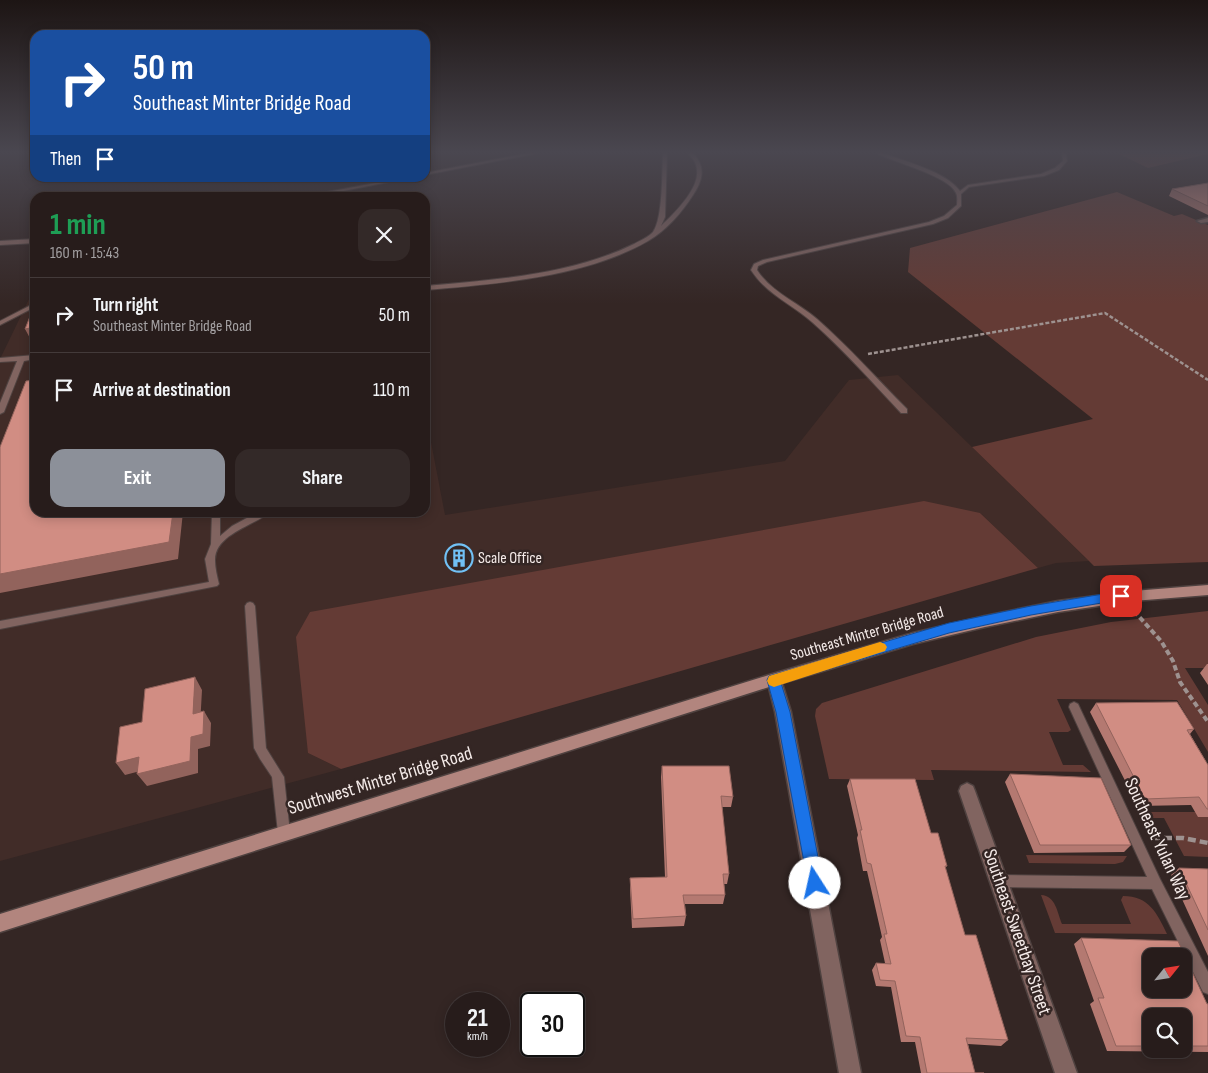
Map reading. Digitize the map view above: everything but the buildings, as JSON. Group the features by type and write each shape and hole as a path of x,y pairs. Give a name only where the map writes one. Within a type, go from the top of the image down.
{"main road":[{"name":"Southeast Minter Bridge Road","path":"774,680 949,628 1031,610 1121,596 1208,590"},
{"name":"Southwest Minter Bridge Road","path":"0,923 774,680"}],"street":[{"path":"774,680 783,712 850,1073"},
{"name":"Southeast Sweetbay Street","path":"967,791 1066,1073"}],"lane":[{"path":"655,232 660,225 663,203"},
{"path":"430,287 510,279 568,268 612,255 646,239 670,222 685,203"},
{"path":"904,411 812,318 768,288 757,277 754,270 756,265 931,223 946,217 960,203"},
{"path":"0,243 30,241"},
{"path":"0,323 30,308"},
{"path":"0,360 30,358"},
{"path":"0,412 22,359"},
{"path":"0,625 214,584 210,559 215,544 216,517"},
{"path":"215,544 235,528 256,517"},
{"path":"250,606 260,748 263,757 275,769 278,777 284,834"},
{"name":"Southeast Yulan Way","path":"1074,707 1156,883 1208,987"},
{"path":"1000,881 1156,883"}],"path":[{"path":"852,357 1105,313 1208,380"},
{"path":"1121,596 1161,641 1173,661 1180,682 1208,722"},
{"path":"1136,838 1183,838 1208,843"}],"shaded area":[{"path":"1076,203 1143,203 1174,216 1182,214 1208,225 1208,562 1094,566 972,447 1093,419 908,272 910,248"},
{"path":"30,297 30,517 430,517 430,437 445,515 785,461 849,380 898,375 1089,561 1056,563 1038,568 980,513 308,753 341,769 0,861 0,359"},
{"path":"924,501 980,513 1038,568 341,769 308,753 296,637 310,612"},
{"path":"1208,611 1208,668 1185,668 1208,705 1208,752 1177,700 1057,699 1071,730 1068,732 1049,732 1063,765 1083,765 1091,772 931,770 934,780 829,779 815,716 816,709 822,703 1036,637 1111,622"},
{"path":"1136,812 1208,812 1208,857 1184,856 1164,818 1143,818"},
{"path":"1026,855 1127,856 1123,862 1115,864 1029,863"},
{"path":"1041,895 1053,901 1062,924 1131,924 1121,900 1123,896 1139,899 1146,902 1156,913 1167,934 1055,933"}],"slow traffic":[{"path":"774,681 880,647"}],"place":[{"name":"Scale Office","path":"459,558"}],"route":[{"path":"815,883 782,706 774,680 949,628 1031,610 1121,596"}]}
